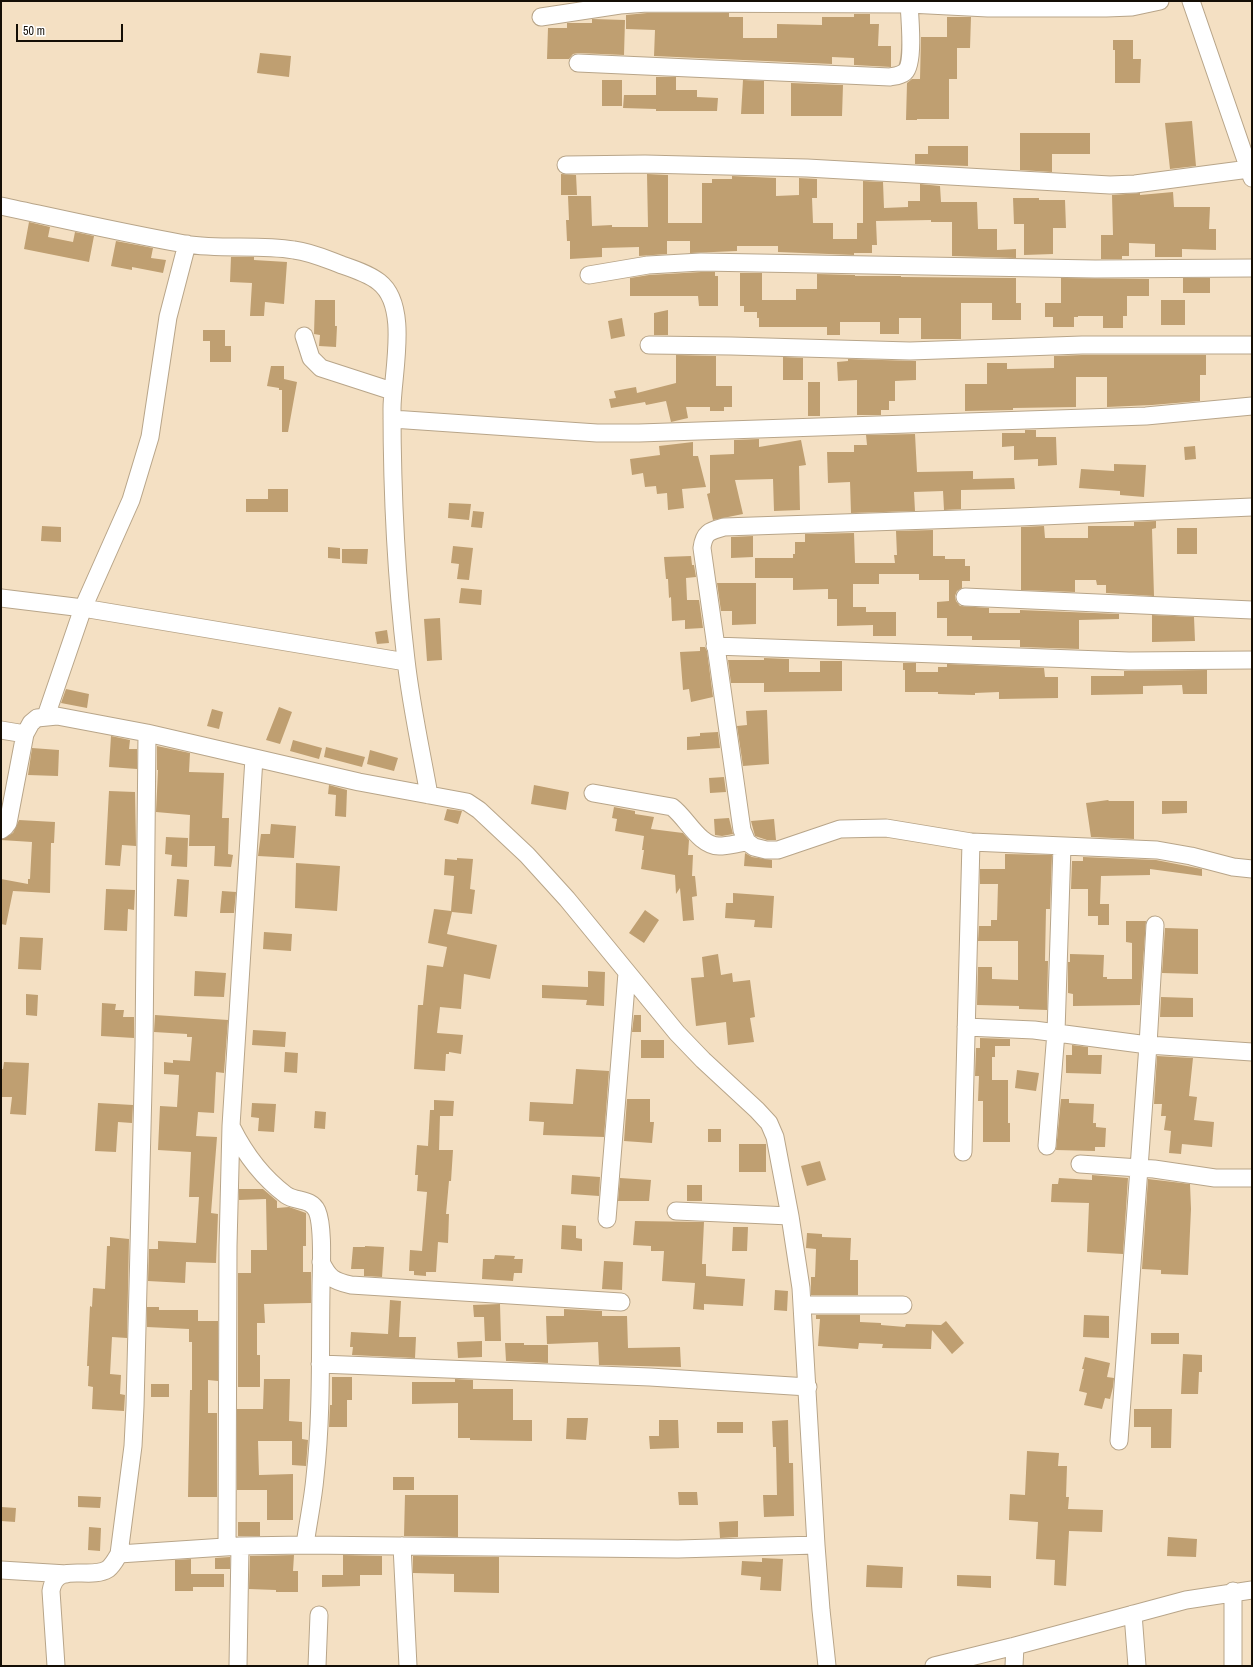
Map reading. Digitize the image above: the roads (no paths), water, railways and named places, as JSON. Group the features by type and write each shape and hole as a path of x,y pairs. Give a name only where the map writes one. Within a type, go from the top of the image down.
{"street":[{"path":"540,17 620,5 647,3 989,4 1106,8 1132,7 1160,1"},
{"path":"566,165 645,164 807,168 1110,185 1250,173 1191,1"},
{"path":"578,63 890,77 905,72 910,60 909,4"},
{"path":"1,206 187,244 293,250 311,253 360,272 378,281 388,290 394,303 397,335 392,391 396,551 406,662 429,795"},
{"path":"46,716 83,608 131,500 150,437 168,317 187,244"},
{"path":"589,275 648,265 701,262 1095,269 1252,268"},
{"path":"304,336 311,358 321,368 392,391"},
{"path":"649,345 910,351 1082,345 1252,345"},
{"path":"392,419 597,432 639,433 1146,416 1252,406"},
{"path":"1252,508 1011,518 724,527 712,530 706,535 702,548 742,830 747,842 754,848 778,850 840,829 886,828 970,842 1157,850 1191,856 1233,867 1252,869"},
{"path":"965,597 1252,610"},
{"path":"1,598 83,608 406,662"},
{"path":"715,646 1129,661 1252,660"},
{"path":"1,830 8,823 8,785 31,723 37,718 57,716 148,733 359,782 467,802 479,810 528,855 677,1033 697,1055 757,1110 769,1123 775,1137 790,1216 803,1305 820,1610 830,1663"},
{"path":"1,730 26,734"},
{"path":"1,1570 67,1574 103,1572 114,1563 119,1554 133,1446 135,1406 144,1048 148,733"},
{"path":"238,1666 233,1547 228,1246 231,1126 254,758"},
{"path":"593,793 672,807 680,813 701,838 708,844 714,846 747,842"},
{"path":"963,1152 970,842"},
{"path":"1047,1146 1056,1032 1062,846"},
{"path":"1119,1441 1148,1045 1155,925"},
{"path":"607,1219 626,973"},
{"path":"966,1027 1015,1028 1056,1032 1148,1045 1252,1052"},
{"path":"231,1126 242,1149 264,1175 287,1195 294,1199 308,1202 315,1208 319,1219 321,1262 320,1364 315,1477 305,1545"},
{"path":"1080,1164 1138,1167 1215,1178 1252,1178"},
{"path":"676,1210 790,1216"},
{"path":"321,1262 328,1276 338,1282 350,1285 621,1302"},
{"path":"803,1305 902,1305"},
{"path":"320,1364 642,1377 808,1387"},
{"path":"119,1554 233,1547 305,1545 678,1549 816,1545"},
{"path":"402,1546 408,1666"},
{"path":"56,1666 51,1592 54,1580 59,1576 67,1574"},
{"path":"934,1666 1186,1600 1252,1590"},
{"path":"1234,1592 1234,1666"},
{"path":"1133,1614 1137,1666"},
{"path":"317,1666 318,1615"},
{"path":"1014,1666 1015,1646"}]}
